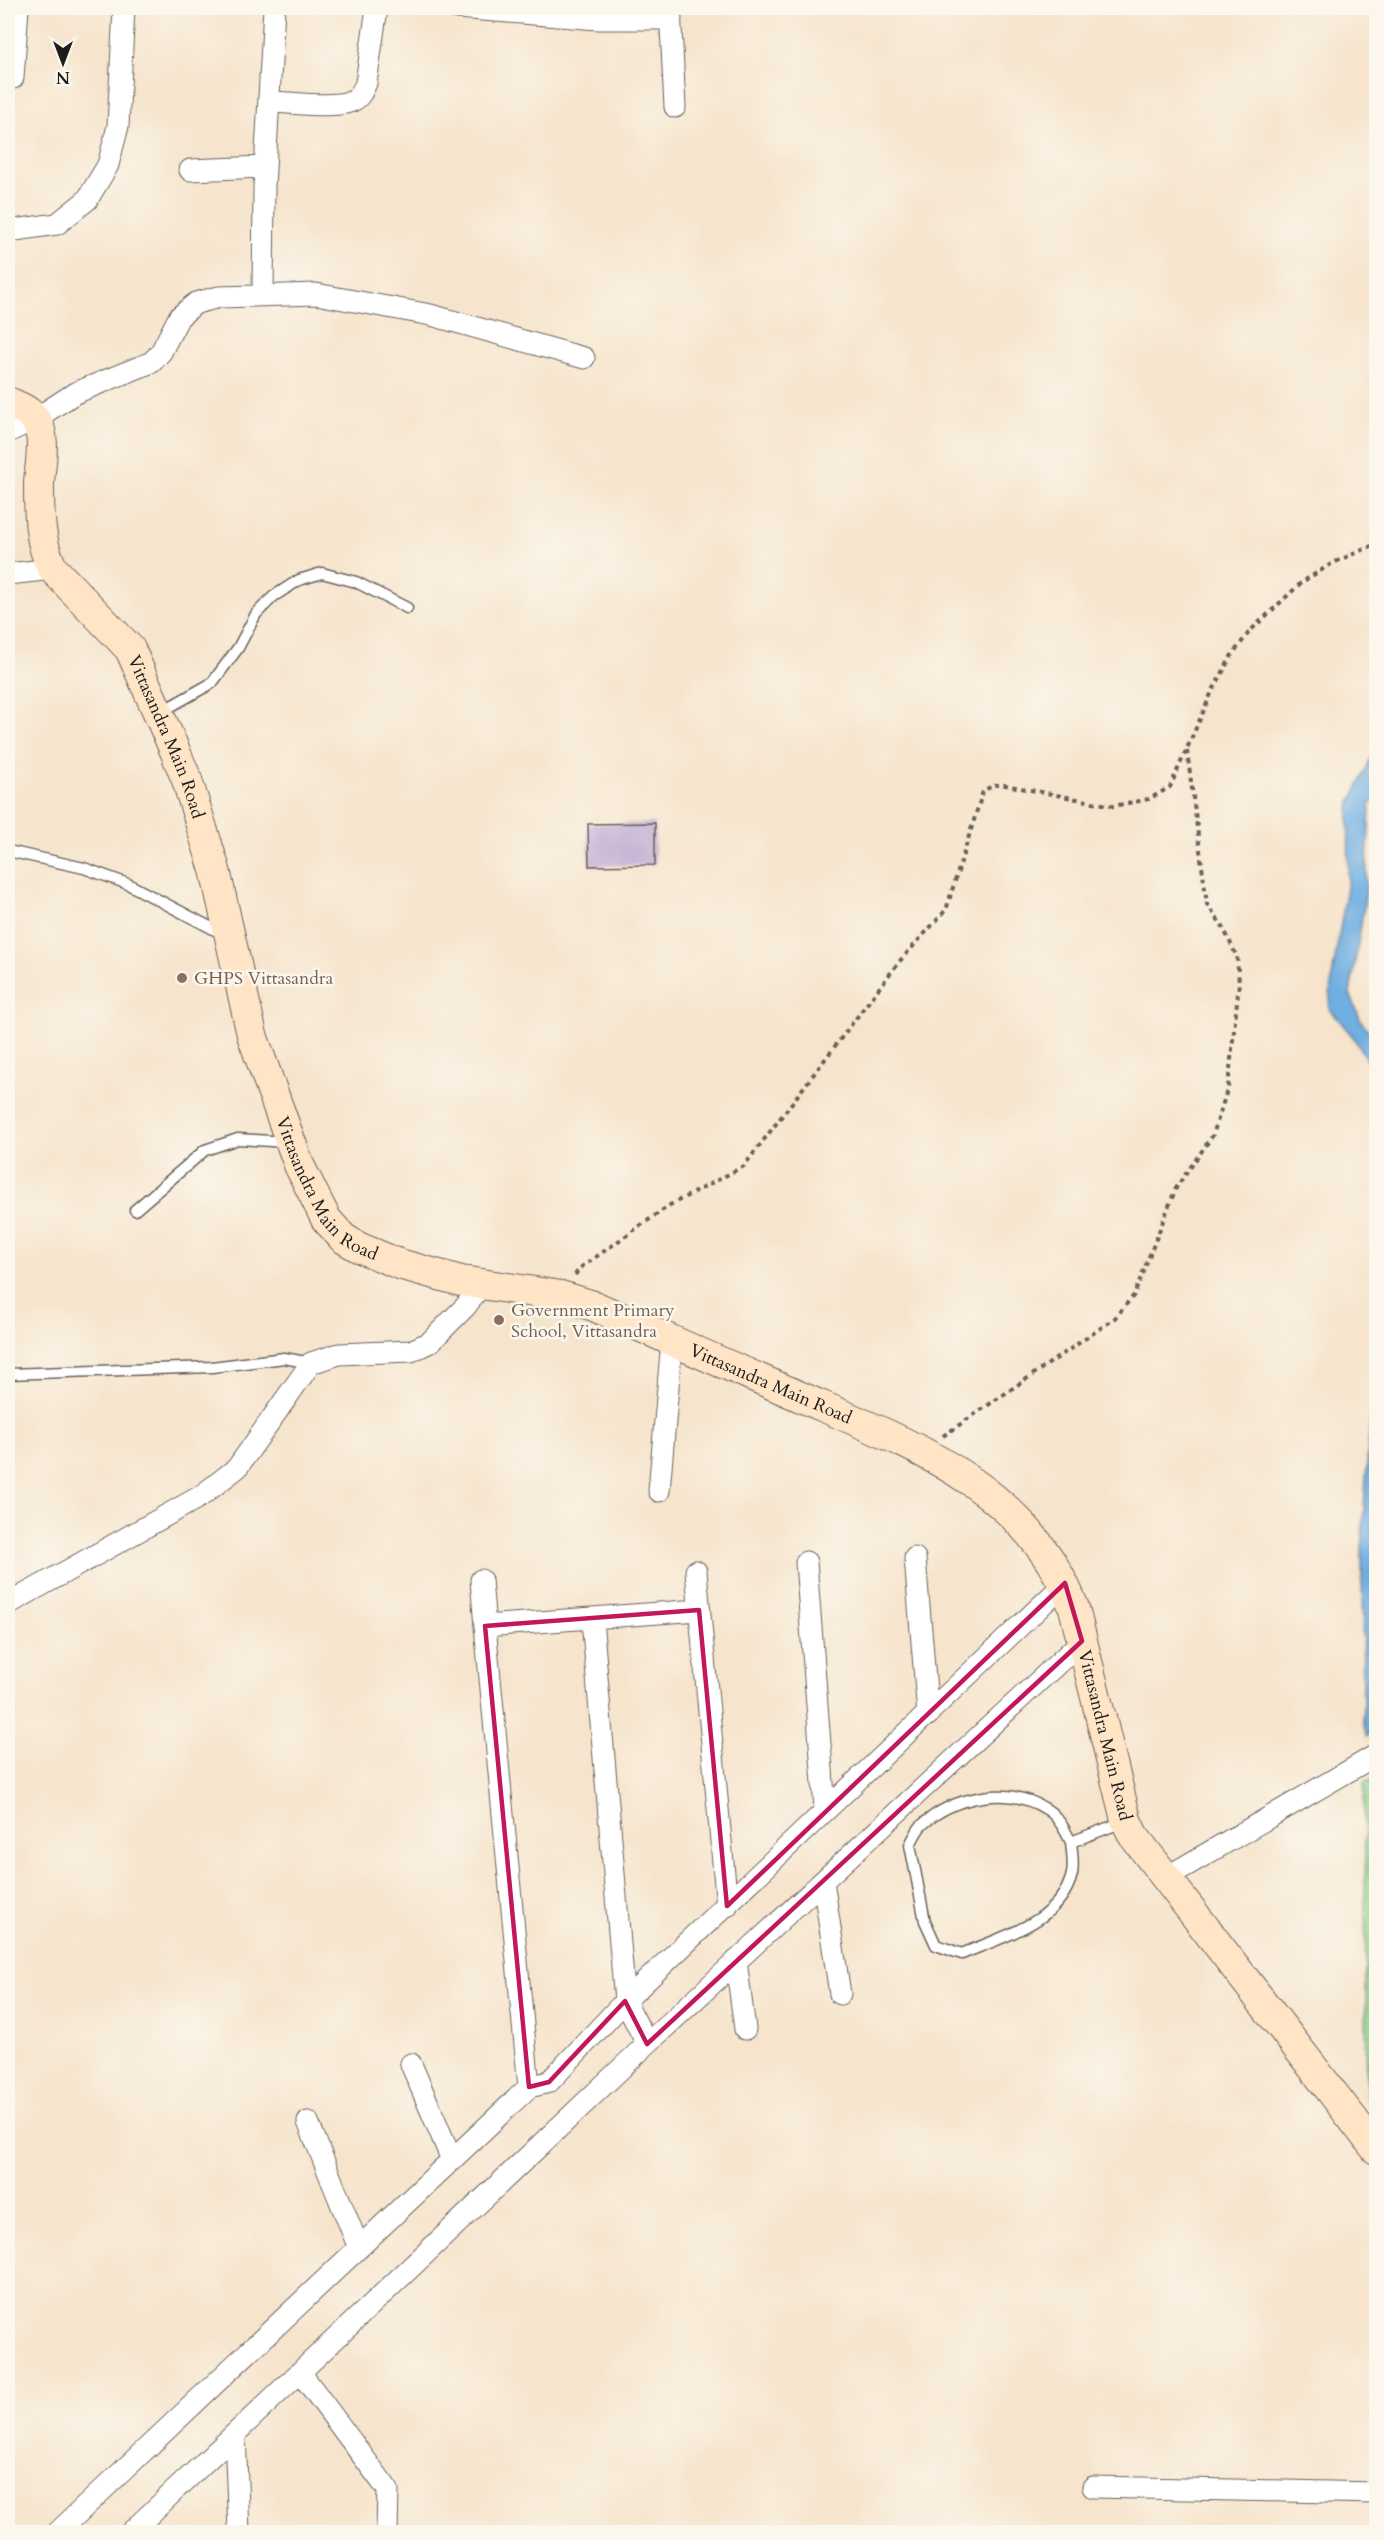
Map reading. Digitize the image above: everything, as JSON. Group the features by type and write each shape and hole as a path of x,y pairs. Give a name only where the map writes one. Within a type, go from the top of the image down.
{"street":[{"path":"14,78 18,8"},
{"path":"8,231 57,224 87,200 108,165 118,126 124,8"},
{"path":"263,295 265,167 274,8"},
{"path":"269,102 338,104 353,101 362,92 366,82 377,8"},
{"path":"457,8 562,11 598,19 670,13 675,107"},
{"path":"190,170 265,167"},
{"path":"8,432 75,393 152,362 179,317 196,303 219,297 316,294 431,315 584,358"},
{"path":"8,402 35,418"},
{"name":"Vittasandra Main Road","path":"35,418 41,444 41,529 46,557 53,569 130,649 159,713 187,780 215,870 232,939 245,1010 290,1142 314,1199 326,1219 343,1238 376,1256 399,1264 461,1281 561,1296 594,1306 922,1450 1010,1510 1042,1546 1065,1583 1082,1641 1126,1820 1140,1846 1377,2149"},
{"path":"8,574 53,569"},
{"path":"8,1604 201,1496 237,1468 311,1363 339,1354 411,1351 430,1342 448,1325 482,1284"},
{"path":"659,1491 672,1340"},
{"path":"915,1557 928,1715"},
{"path":"806,1562 825,1809"},
{"path":"696,1571 727,1906"},
{"path":"481,1580 529,2088"},
{"path":"58,2532 529,2088 549,2082 625,2001 1065,1583"},
{"path":"485,1626 699,1610"},
{"path":"592,1619 625,2001 646,2044"},
{"path":"131,2532 646,2044 1082,1641"},
{"path":"1165,1878 1377,1755"},
{"path":"823,1881 840,1994"},
{"path":"736,1961 745,2029"},
{"path":"411,2064 452,2160"},
{"path":"308,2122 358,2248"},
{"path":"300,2372 388,2490 387,2532"},
{"path":"235,2434 239,2532"},
{"path":"1093,2487 1377,2493"}],"lane":[{"path":"159,713 212,683 238,648 256,614 274,596 299,580 322,573 356,582 407,608"},
{"path":"8,851 84,868 128,884 232,939"},
{"path":"135,1210 205,1150 238,1139 290,1142"},
{"path":"8,1374 212,1367 284,1358 311,1363"},
{"path":"981,1796 1016,1797 1047,1809 1061,1824 1071,1842 1072,1874 1059,1901 1031,1925 962,1954 936,1946 925,1921 910,1845 920,1826 947,1808 981,1796"},
{"path":"1071,1842 1126,1820"}],"path":[{"path":"561,1296 580,1268 670,1205 744,1166 898,963 946,910 983,791 994,785 1005,785 1113,806 1134,804 1170,787 1216,685 1232,655 1250,631 1302,582 1333,563 1377,544"},
{"path":"922,1450 1114,1319 1134,1295 1176,1188 1213,1135 1228,1087 1239,983 1237,957 1223,927 1207,904 1187,751"}],"highlighted area":[{"path":"1065,1583 1082,1641 647,2044 625,2001 549,2082 529,2087 485,1626 699,1610 727,1906"}],"green space":[{"path":"1376,1777 1376,2110 1367,2096 1364,1783"}],"water":[{"path":"1376,747 1376,794 1370,807 1365,899 1350,994 1361,1021 1376,1041 1376,1077 1354,1038 1329,1008 1348,881 1349,807"},
{"path":"1376,1333 1376,1727 1367,1736 1363,1723 1362,1536"}],"building":[{"path":"655,823 655,865 589,866 588,824"}],"place":[{"name":"GHPS Vittasandra","path":"182,978"},
{"name":"Government Primary School, Vittasandra","path":"499,1320"}]}
